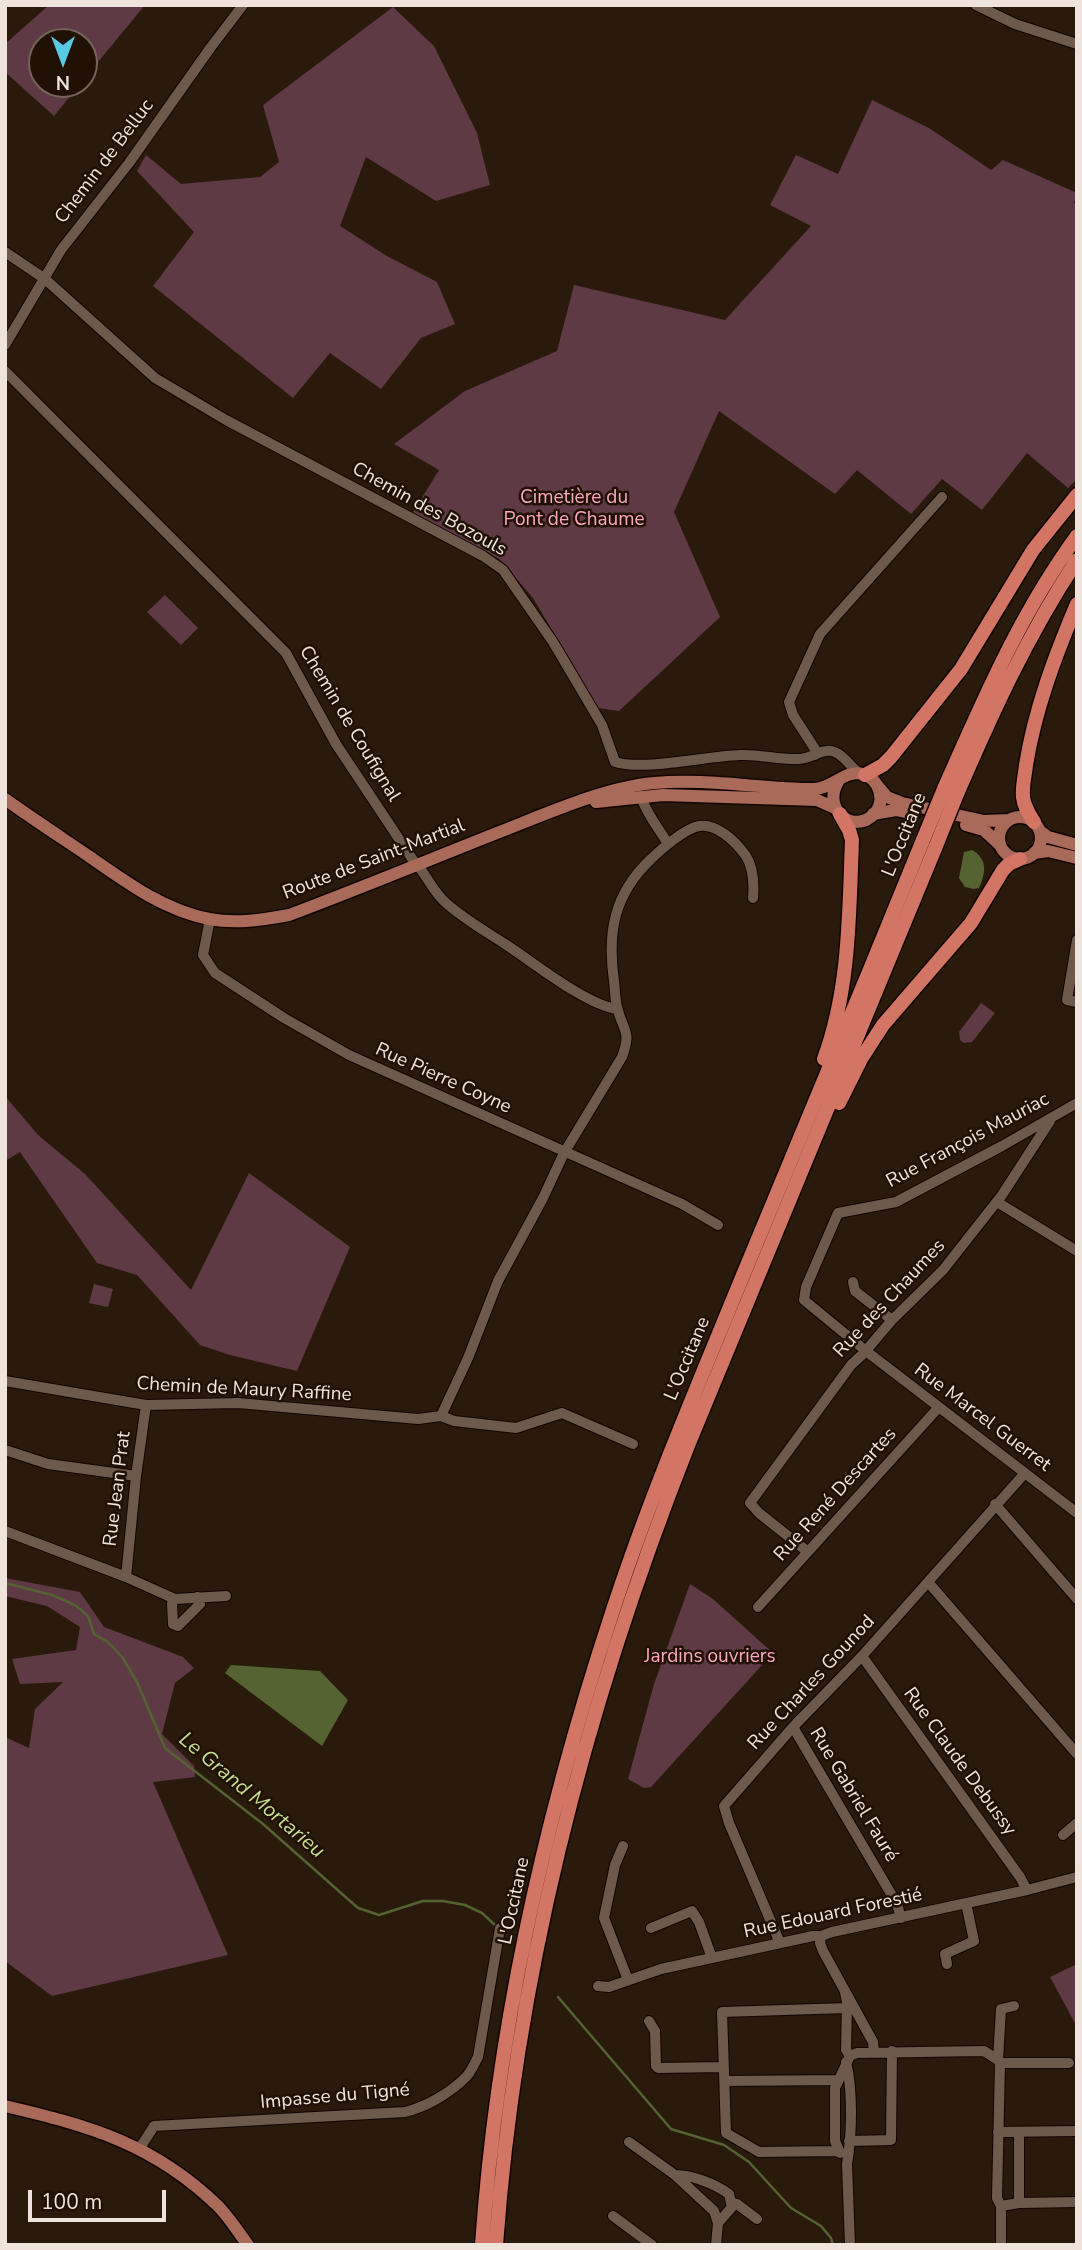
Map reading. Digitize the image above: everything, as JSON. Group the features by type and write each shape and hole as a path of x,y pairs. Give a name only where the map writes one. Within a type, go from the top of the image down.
{"highway":[{"path":"862,774 883,765 891,757 961,669 1033,550 1077,495"},
{"name":"L'Occitane","path":"482,2245 495,2123 528,1925 552,1819 612,1612 651,1501 808,1137 930,843 985,695 1037,596 1077,536"},
{"name":"L'Occitane","path":"951,792 1032,633 1077,560"},
{"path":"1037,826 1023,797 1029,750 1035,719 1077,604"},
{"path":"808,1137 813,1088 830,1042 846,970 852,840 837,811"},
{"path":"808,1137 836,1108 861,1059 883,1025 971,923 1003,870 1020,859"},
{"name":"L'Occitane","path":"496,2245 509,2125 525,2018 542,1927 593,1719 664,1505 808,1137"}],"main road":[{"path":"1077,845 1042,835 1037,826 1021,817 984,821 902,803 887,797 862,774 853,774 839,781 832,795 837,811 853,821 896,810 984,830 1007,855 1020,859 1048,851 1077,858"},
{"name":"Route de Saint-Martial","path":"5,799 137,889 184,913 210,919 258,921 289,915 606,792 650,783 710,783 817,789 839,781"},
{"path":"642,796 650,788 710,783"},
{"path":"873,814 880,800 877,785"},
{"name":"Route de Saint-Martial","path":"574,804 663,795 817,800 837,811"},
{"path":"999,844 1000,830 1009,820"},
{"path":"1034,853 1040,843 1037,826"},
{"path":"5,2106 103,2132 140,2148 184,2177 220,2208 248,2245"}],"street":[{"name":"Chemin de Belluc","path":"5,345 61,250 243,5"},
{"path":"976,5 1015,24 1077,44"},
{"name":"Chemin des Bozouls","path":"5,252 45,279 155,378 226,420 483,556 503,570 553,642 595,713 615,762 644,764 738,755 795,760 806,759 822,751 835,752"},
{"name":"Chemin de Coufignal","path":"5,371 286,653 336,744 436,893 453,909 570,987 605,1007 617,1009"},
{"path":"815,755 815,749 793,715 789,702 820,634 942,497"},
{"path":"835,752 862,774"},
{"path":"835,752 840,762 839,781"},
{"path":"654,820 654,803 663,795"},
{"path":"642,796 647,811 668,845"},
{"path":"441,1416 468,1358 498,1281 564,1153 622,1057 628,1040 617,1009 611,933 616,909 631,884 650,860 668,845 695,826 709,825 720,830 747,858 754,885 753,898"},
{"name":"Rue Pierre Coyne","path":"210,919 203,956 215,973 284,1018 349,1055 682,1204 718,1224"},
{"path":"1077,940 1066,1000 1077,1002"},
{"name":"Rue François Mauriac","path":"866,1351 804,1300 806,1287 838,1213 896,1202 1077,1102"},
{"name":"Rue des Chaumes","path":"808,1552 758,1513 750,1503 851,1365 943,1270 997,1202 1052,1118"},
{"path":"997,1202 1077,1251"},
{"path":"853,1282 855,1291 892,1320"},
{"name":"Rue Marcel Guerret","path":"866,1351 1077,1513"},
{"name":"Chemin de Maury Raffine","path":"5,1381 146,1405 238,1403 418,1419 441,1416 454,1421 516,1428 562,1413 634,1444"},
{"name":"Rue Jean Prat","path":"126,1577 146,1405"},
{"name":"Rue René Descartes","path":"758,1607 939,1407"},
{"path":"5,1450 48,1464 136,1476"},
{"name":"Rue Charles Gounod","path":"780,1943 724,1806 1025,1473"},
{"path":"995,1504 1077,1599"},
{"path":"5,1531 126,1577 175,1599 226,1596"},
{"path":"928,1581 1077,1754"},
{"path":"175,1599 172,1603 173,1624 178,1626 200,1604 197,1597"},
{"name":"Rue Claude Debussy","path":"862,1656 1027,1890"},
{"name":"Rue Gabriel Fauré","path":"793,1727 897,1904 901,1918"},
{"path":"1062,1835 1077,1823"},
{"path":"623,1846 615,1865 604,1918 628,1980"},
{"name":"Rue Edouard Forestié","path":"598,1986 609,1987 661,1969 821,1936 832,1931 901,1918 1077,1877"},
{"path":"947,1964 946,1954 974,1941 966,1903"},
{"path":"652,1928 692,1910 712,1958"},
{"name":"Impasse du Tigné","path":"140,2148 154,2126 405,2112 415,2110 447,2092 468,2076 478,2057 500,1928"},
{"path":"821,1936 823,1951 873,2042 874,2053"},
{"path":"845,1992 846,2050 850,2078 847,2164 850,2245"},
{"path":"1001,2245 1001,2206 997,2198 1001,2009 1014,2006"},
{"path":"838,2151 759,2152 726,2133 722,2012 847,2008"},
{"path":"649,2021 655,2031 656,2066 659,2068 724,2067"},
{"path":"847,2164 835,2141 835,2098 838,2080 848,2059 857,2053 984,2051 999,2062 1069,2063"},
{"path":"849,2141 891,2140 892,2052"},
{"path":"725,2081 838,2080"},
{"path":"998,2132 1077,2131"},
{"path":"1019,2132 1019,2203"},
{"path":"629,2142 675,2175 714,2211 718,2223 716,2245"},
{"path":"675,2175 688,2176 729,2194 732,2207 718,2223"},
{"path":"1001,2206 1077,2202"},
{"path":"732,2203 757,2219"},
{"path":"613,2216 652,2245"}],"green space":[{"path":"49,5 145,5 98,62 98,28 28,28 28,93 5,72 5,44"},
{"path":"393,7 434,46 477,133 490,185 436,201 366,157 340,226 387,256 437,282 455,324 421,338 381,389 330,353 293,398 153,286 194,232 137,171 146,155 181,184 260,177 279,162 263,105"},
{"path":"34,98 69,98 54,116"},
{"name":"Cimetière du Pont de Chaume","path":"872,100 929,128 991,170 1003,160 1077,193 1074,203 1077,204 1077,479 1068,488 1027,453 982,510 942,479 911,514 857,470 835,494 719,411 674,512 720,617 619,711 598,708 533,598 499,559 412,514 439,470 394,444 465,391 557,351 574,285 725,320 811,226 770,205 796,155 838,174"},
{"path":"165,595 198,628 181,645 147,612"},
{"path":"981,1003 995,1013 972,1042 964,1043 960,1040 959,1032"},
{"path":"5,1096 38,1135 85,1174 191,1290 249,1173 350,1247 297,1371 200,1345 137,1275 97,1263 20,1152 5,1161"},
{"path":"94,1284 113,1289 108,1307 89,1303"},
{"path":"5,1578 80,1592 104,1627 183,1657 194,1668 175,1683 162,1734 194,1766 195,1777 153,1782 228,1955 52,1996 5,1961 5,1737 29,1748 35,1709 63,1682 20,1684 12,1659 76,1650 80,1627 47,1606 5,1596"},
{"name":"Jardins ouvriers","path":"690,1584 713,1599 773,1653 651,1787 644,1788 628,1779 654,1684"},
{"path":"1077,1964 1077,2027 1050,1977"}],"shaded area":[{"path":"972,850 981,858 984,867 979,888 974,889 965,887 959,878 964,852"},
{"path":"231,1665 320,1671 348,1700 322,1746 225,1673"}],"waterway":[{"name":"Le Grand Mortarieu","path":"5,1583 52,1595 75,1605 88,1616 94,1634 108,1642 123,1658 137,1682 165,1748 263,1824 358,1908 379,1915 423,1901 443,1901 465,1905 482,1913 495,1925"},
{"name":"Le Grand Mortarieu","path":"558,1997 671,2129 724,2145 749,2162 791,2208 821,2226 833,2245"}]}
